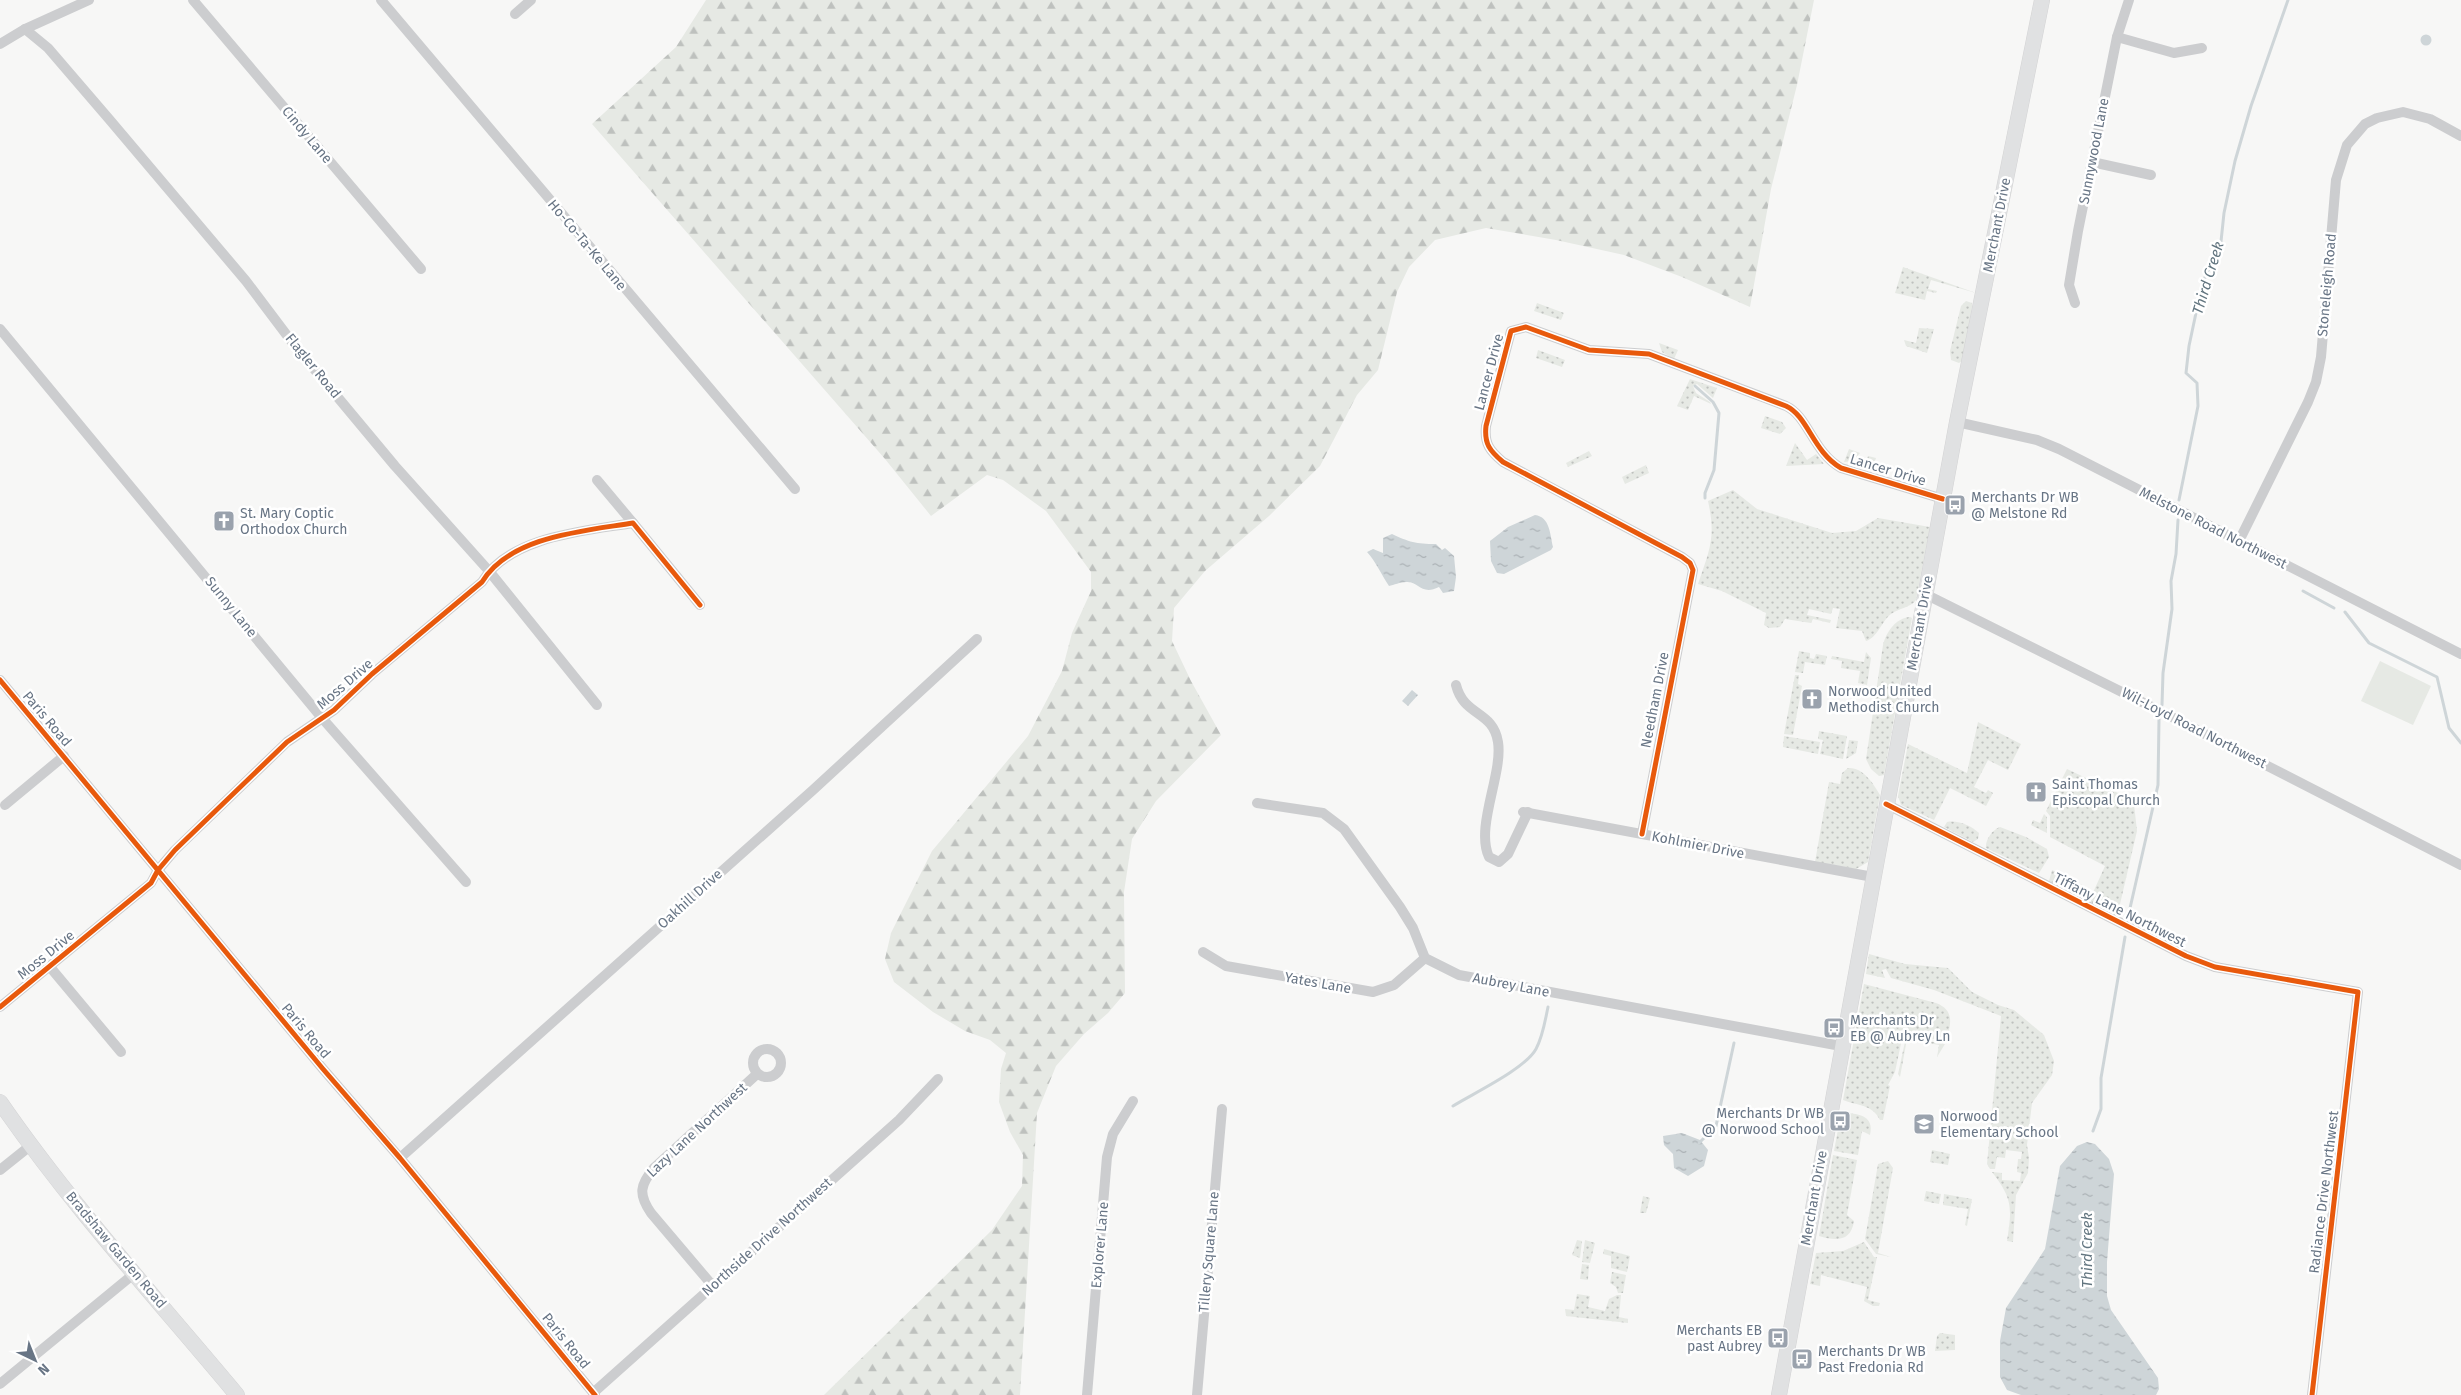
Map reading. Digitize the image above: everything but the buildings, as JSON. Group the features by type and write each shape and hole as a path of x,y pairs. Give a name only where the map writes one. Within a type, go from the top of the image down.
{"main road":[{"name":"Merchant Drive","path":"1779,1395 1956,422 2042,0"},
{"name":"Bradshaw Garden Road","path":"0,1102 30,1146 237,1395"}],"street":[{"path":"0,44 26,29 89,0"},
{"name":"Cindy Lane","path":"193,0 421,269"},
{"name":"Ho-Co-Ta-Ke Lane","path":"381,0 795,489"},
{"path":"515,14 531,0"},
{"name":"Sunnywood Lane","path":"2075,303 2070,290 2071,269 2117,37 2129,0"},
{"name":"Flagler Road","path":"26,29 48,48 246,281 295,346 395,466 489,571 597,706"},
{"path":"2117,37 2174,53 2202,48"},
{"name":"Stoneleigh Road","path":"2239,541 2308,402 2316,382 2321,357 2336,180 2347,145 2365,124 2382,116 2403,112 2430,119 2461,136"},
{"path":"2092,162 2150,176"},
{"name":"Lancer Drive","path":"1693,570 1690,563 1682,557 1503,462 1488,448 1485,439 1486,426 1511,331 1526,327 1589,350 1649,354 1786,406 1797,413 1829,461 1842,468 1943,499"},
{"name":"Sunny Lane","path":"0,329 322,718 466,882"},
{"name":"Melstone Road Northwest","path":"1956,422 2041,441 2461,654"},
{"path":"597,480 700,605"},
{"name":"Moss Drive","path":"0,1007 151,883 158,870 210,815 287,742 322,718 482,582 496,564 515,552 544,540 633,523"},
{"name":"Needham Drive","path":"1642,834 1693,570"},
{"name":"Wil-Loyd Road Northwest","path":"1925,594 2164,713 2461,865"},
{"name":"Oakhill Drive","path":"400,1158 813,790 978,639"},
{"name":"Paris Road","path":"0,680 323,1069 400,1158 594,1394"},
{"name":"Kohlmier Drive","path":"1456,685 1459,698 1466,706 1490,723 1498,742 1486,841 1489,857 1498,862 1508,854 1525,812 1873,877"},
{"path":"5,805 64,756"},
{"path":"1257,803 1323,813 1344,829 1400,907 1413,928 1425,958"},
{"name":"Tiffany Lane Northwest","path":"1886,804 2186,956 2215,967 2358,992"},
{"name":"Yates Lane","path":"1204,952 1226,966 1373,992 1394,985 1425,958"},
{"name":"Aubrey Lane","path":"1425,958 1459,975 1841,1046"},
{"path":"50,967 121,1052"},
{"name":"Radiance Drive Northwest","path":"2312,1395 2358,992"},
{"name":"Lazy Lane Northwest","path":"712,1285 651,1213 644,1202 642,1190 645,1179 654,1168 757,1074"},
{"name":"Northside Drive Northwest","path":"594,1394 712,1285 899,1120 938,1079"},
{"name":"Explorer Lane","path":"1087,1395 1107,1157 1113,1134 1120,1118 1133,1101"},
{"name":"Tillery Square Lane","path":"1197,1395 1222,1109"},
{"path":"0,1170 30,1146"},
{"path":"0,1384 135,1273"}],"green space":[{"path":"706,0 1814,0 1797,85 1771,189 1750,307 1682,277 1624,255 1556,240 1486,228 1435,240 1409,267 1397,292 1378,370 1357,395 1320,466 1269,516 1205,571 1174,608 1172,641 1191,681 1221,735 1156,801 1132,839 1124,892 1125,993 1108,1013 1084,1034 1056,1066 1037,1113 1020,1395 824,1395 992,1230 1022,1186 1023,1155 1010,1132 999,1102 1001,1069 1006,1053 990,1040 965,1031 933,1012 894,982 885,959 891,933 932,851 1028,736 1062,671 1072,633 1091,591 1091,572 1046,511 1003,480 987,475 931,516 885,459 592,124 676,47"},
{"path":"1903,267 1976,293 1931,280 1928,289 1937,291 1936,293 1927,291 1925,300 1895,293"},
{"path":"1966,301 1972,303 1972,307 1962,361 1959,363 1951,360 1950,351 1961,306"},
{"path":"1537,303 1564,313 1561,320 1534,311"},
{"path":"1919,328 1934,329 1927,353 1906,346 1904,340 1916,343"},
{"path":"1659,343 1678,350 1674,359 1662,352"},
{"path":"1538,350 1565,360 1562,367 1536,358"},
{"path":"1690,379 1717,388 1713,398 1697,384 1693,386 1696,393 1711,404 1694,396 1688,410 1677,406"},
{"path":"1765,416 1782,422 1786,428 1780,434 1761,428"},
{"path":"1795,443 1807,460 1816,454 1824,464 1786,466"},
{"path":"1849,449 1860,453 1853,461 1844,462"},
{"path":"1589,451 1592,456 1568,467 1566,463"},
{"path":"1868,456 1876,458 1872,471 1866,465"},
{"path":"1646,465 1649,473 1625,484 1622,477"},
{"path":"1733,490 1757,509 1832,533 1856,531 1878,518 1930,527 1916,600 1911,605 1891,614 1877,633 1866,641 1862,631 1836,628 1840,609 1833,608 1831,614 1809,609 1807,615 1831,620 1830,623 1813,619 1811,623 1785,619 1780,627 1769,628 1764,625 1766,613 1722,591 1698,584 1706,561 1712,534 1708,501"},
{"path":"1912,618 1884,775 1879,776 1871,769 1866,759 1883,645 1892,626 1900,620"},
{"path":"1799,651 1810,653 1810,658 1814,659 1816,654 1827,656 1825,665 1805,662 1803,673 1795,672"},
{"path":"1866,652 1871,658 1867,685 1858,683 1860,671 1841,668 1842,661 1831,659 1832,656 1864,662"},
{"path":"2380,661 2431,686 2413,725 2361,701"},
{"path":"1795,675 1799,675 1798,684 1802,686 1793,735 1784,734"},
{"path":"1978,722 2021,744 2008,770 1988,760 1974,787 1986,793 1988,790 1993,793 1986,806 1950,788 1934,820 1901,805 1898,796 1908,744 1967,773"},
{"path":"1819,731 1847,736 1843,759 1820,754 1823,740 1818,739"},
{"path":"1784,736 1820,742 1818,754 1783,747"},
{"path":"1849,740 1858,741 1856,753 1846,759"},
{"path":"1848,768 1853,768 1863,773 1880,795 1868,862 1856,869 1815,862 1829,782 1840,784 1842,773"},
{"path":"2067,769 2120,794 2134,804 2137,831 2117,917 2091,902 2091,897 2105,866 2050,837 2050,816 2046,811"},
{"path":"2044,814 2047,817 2047,833 2031,825 2033,820 2040,823"},
{"path":"1947,822 1956,822 1969,826 1979,833 1978,839 1973,842 1944,827"},
{"path":"2000,827 2026,837 2047,849 2049,857 2039,873 1986,848 1987,842 1994,830"},
{"path":"2052,870 2086,887 2083,894 2079,896 2049,881"},
{"path":"1869,954 1905,964 1948,968 1972,992 1998,1005 2014,1010 2044,1035 2054,1061 2052,1075 2032,1103 2027,1145 2029,1158 2028,1173 2016,1195 2013,1242 2007,1241 2010,1212 2007,1197 1992,1172 2002,1173 2002,1180 2020,1181 2021,1173 2017,1172 2018,1159 2021,1159 2022,1152 2006,1150 2005,1158 1997,1157 1995,1169 1990,1169 1987,1164 2001,1016 1934,990 1891,978 1886,969 1882,970 1885,978 1866,974"},
{"path":"1864,984 1936,1003 1946,1010 1950,1019 1946,1041 1903,1034 1895,1072 1888,1085 1890,1086 1883,1120 1880,1120 1869,1108 1843,1100"},
{"path":"1906,1037 1945,1044 1937,1057 1939,1045 1907,1039 1900,1077 1898,1074"},
{"path":"1841,1113 1863,1116 1870,1123 1870,1135 1862,1131 1858,1155 1834,1151"},
{"path":"1932,1150 1950,1154 1948,1165 1930,1162"},
{"path":"1833,1155 1857,1160 1847,1215 1854,1221 1850,1233 1837,1239 1819,1236"},
{"path":"1888,1161 1893,1168 1878,1253 1891,1257 1876,1254 1865,1239 1878,1164"},
{"path":"1926,1191 1941,1194 1939,1204 1924,1201"},
{"path":"1944,1194 1972,1199 1967,1226 1965,1225 1968,1209 1943,1205"},
{"path":"1643,1196 1650,1198 1646,1213 1640,1213"},
{"path":"1577,1240 1582,1241 1580,1258 1572,1255"},
{"path":"1585,1240 1595,1243 1590,1263 1582,1262"},
{"path":"1864,1242 1874,1257 1877,1257 1868,1300 1880,1303 1879,1306 1873,1306 1864,1301 1867,1287 1821,1275 1820,1286 1810,1284 1816,1253 1843,1251"},
{"path":"1604,1249 1630,1256 1627,1272 1611,1268 1611,1256 1603,1254"},
{"path":"1582,1264 1589,1265 1588,1280 1580,1279"},
{"path":"1612,1272 1626,1275 1623,1293 1618,1293 1616,1287 1610,1283"},
{"path":"1577,1294 1590,1296 1588,1307 1605,1311 1609,1299 1621,1295 1619,1317 1628,1319 1628,1323 1566,1316 1565,1309 1574,1310"},
{"path":"1940,1333 1955,1335 1955,1350 1935,1351 1937,1336"}],"water":[{"path":"2426,34 2432,40 2426,46 2420,40"},
{"path":"1535,515 1544,519 1550,532 1553,547 1551,550 1504,574 1497,573 1491,561 1490,541 1508,527"},
{"path":"1392,534 1413,542 1436,544 1442,550 1445,548 1454,556 1456,577 1454,591 1443,593 1439,587 1428,590 1410,582 1389,586 1367,552 1373,549 1383,553 1383,538"},
{"path":"1412,690 1418,695 1408,706 1402,701"},
{"path":"1682,1133 1700,1140 1708,1150 1704,1166 1688,1176 1674,1168 1673,1154 1664,1145 1663,1136"},
{"path":"2087,1142 2095,1144 2109,1159 2114,1174 2107,1262 2107,1296 2111,1310 2158,1378 2159,1389 2156,1395 2021,1395 2007,1390 2000,1377 2000,1341 2006,1308 2045,1249 2060,1166 2077,1146"}],"waterway":[{"name":"Third Creek","path":"2179,500 2198,406 2197,383 2186,373 2189,346 2200,294 2206,274 2220,251 2224,213 2235,161 2251,106 2288,0"},
{"path":"1695,386 1713,402 1719,413 1714,470 1705,493 1705,498"},
{"name":"Third Creek","path":"2162,705 2163,673 2172,609 2171,581 2176,554 2178,520"},
{"path":"2303,591 2334,608"},
{"path":"2345,612 2369,643 2437,677 2449,728 2461,743"},
{"name":"Third Creek","path":"2128,917 2158,785 2159,719"},
{"name":"Third Creek","path":"2093,1131 2101,1109 2101,1078 2125,937"},
{"path":"1453,1106 1498,1080 1530,1057 1536,1049 1544,1028 1548,1007"},
{"path":"1699,1143 1716,1126 1734,1043"}],"cycle path":[{"path":"1642,834 1693,570 1690,563 1682,557 1503,462 1491,451 1486,438 1486,426 1511,331 1526,327 1589,350 1649,354 1786,406 1800,418 1824,453 1841,468 1943,499"},
{"path":"0,1007 151,883 158,870 175,850 287,742 334,710 372,674 482,582 495,567 511,555 529,545 550,538 633,523 700,605"},
{"path":"0,680 323,1069 400,1158 595,1395"},
{"path":"1886,804 2186,956 2215,967 2358,992 2312,1395"}],"place":[{"name":"Merchants Dr WB @ Melstone Rd","path":"1955,505"},
{"name":"St. Mary Coptic Orthodox Church","path":"224,521"},
{"name":"Norwood United Methodist Church","path":"1812,699"},
{"name":"Saint Thomas Episcopal Church","path":"2036,792"},
{"name":"Merchants Dr EB @ Aubrey Ln","path":"1834,1028"},
{"name":"Merchants Dr WB @ Norwood School","path":"1840,1121"},
{"name":"Norwood Elementary School","path":"1924,1124"},
{"name":"Merchants EB past Aubrey","path":"1778,1338"},
{"name":"Merchants Dr WB Past Fredonia Rd","path":"1802,1359"}]}
